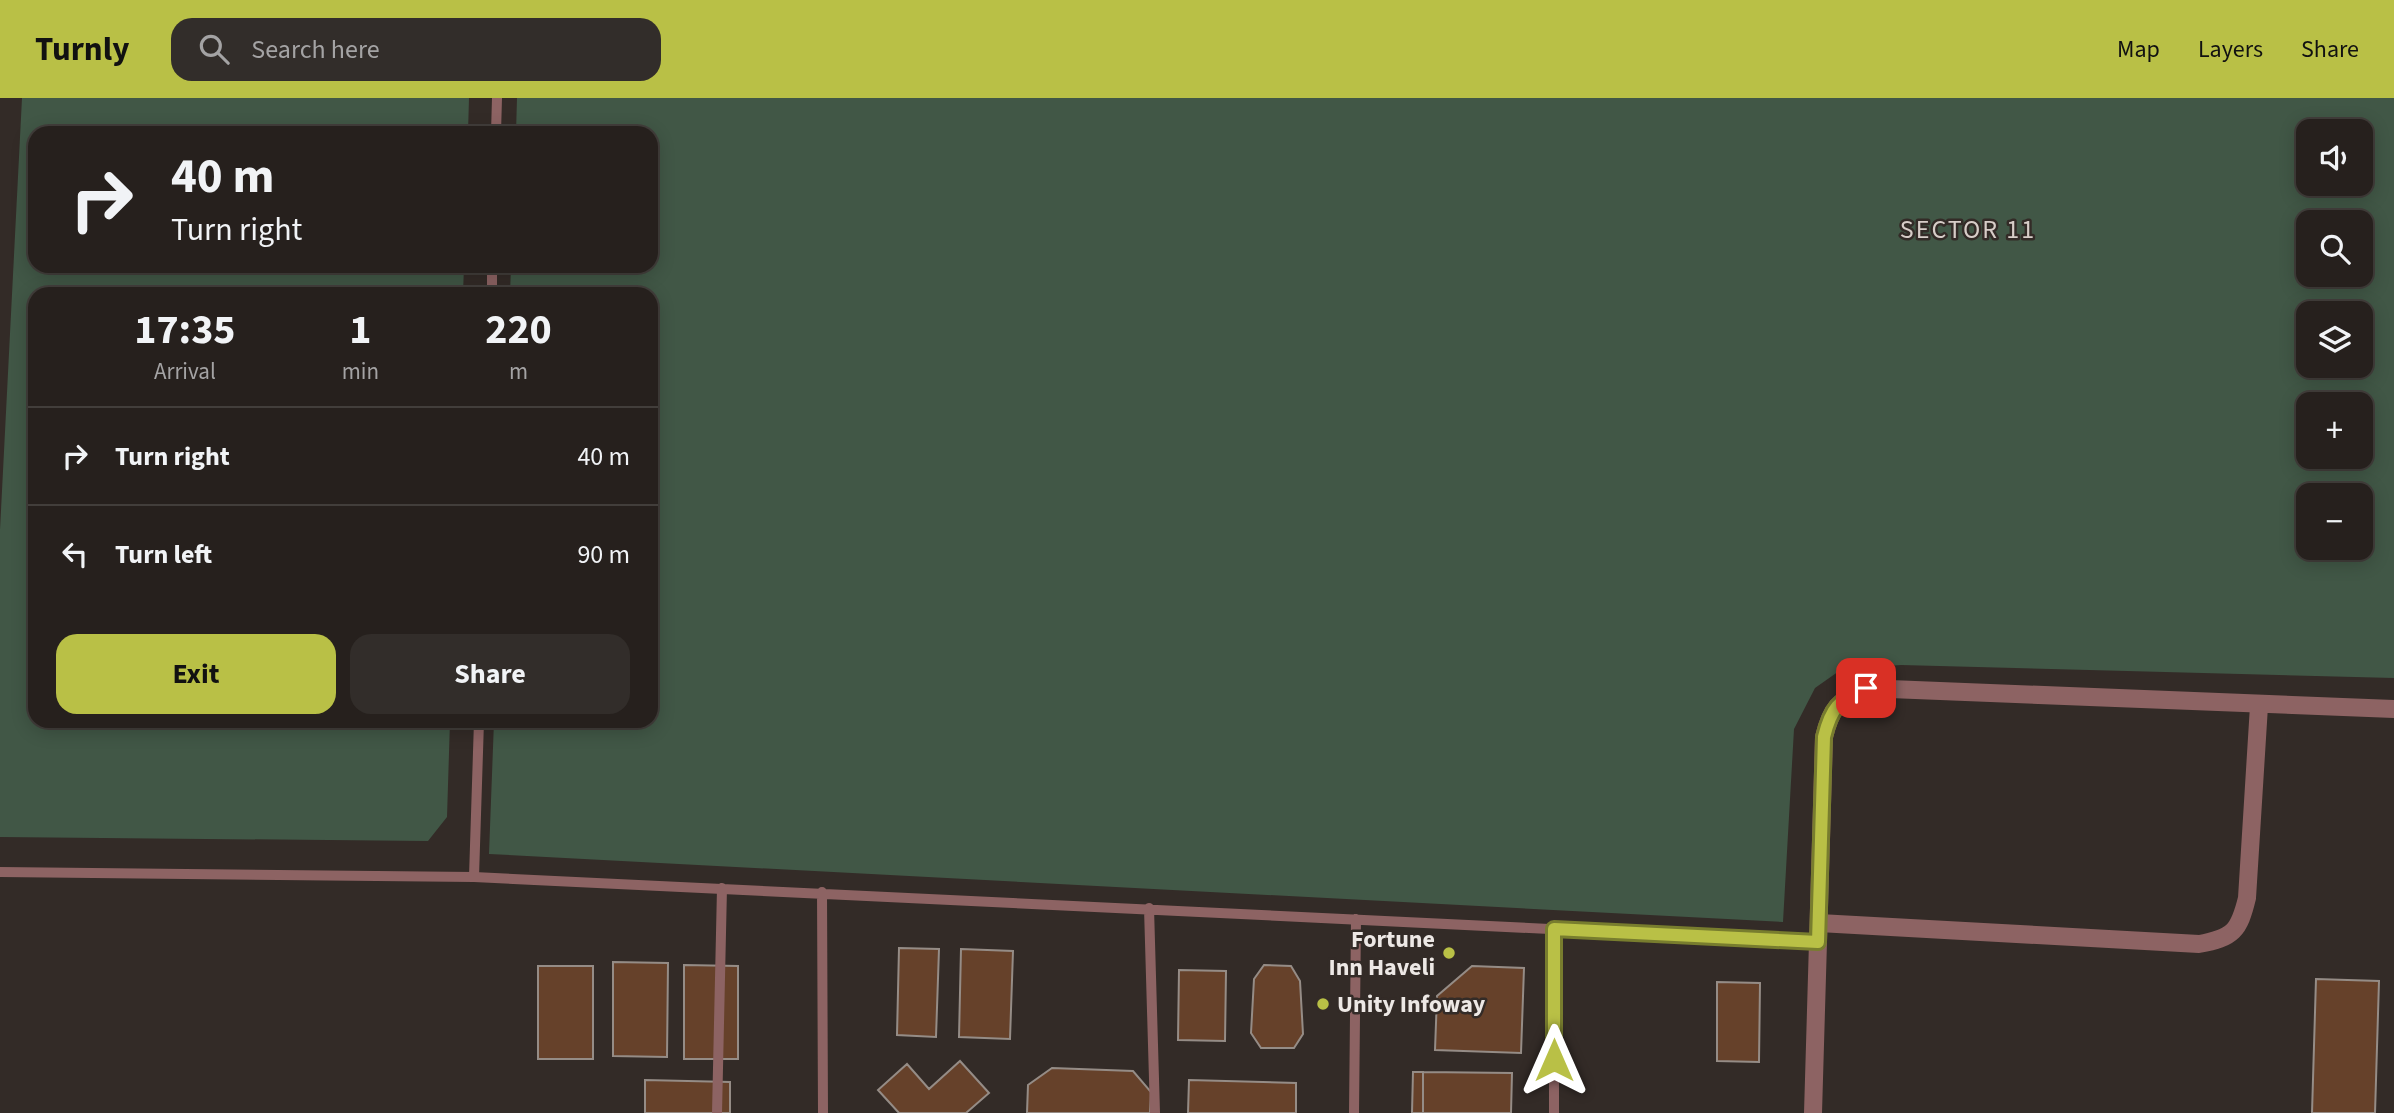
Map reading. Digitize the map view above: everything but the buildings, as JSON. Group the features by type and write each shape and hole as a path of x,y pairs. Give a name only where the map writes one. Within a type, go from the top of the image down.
{"street":[{"path":"1813,1113 1824,737 1830,712 1848,696 1866,688 2259,706 2394,709"},
{"path":"1819,923 2199,944 2230,936 2241,922 2247,898 2259,706"}],"lane":[{"path":"496,126 497,98"},
{"path":"474,877 479,728"},
{"path":"0,873 474,877 1818,942"},
{"path":"717,1113 722,888"},
{"path":"822,892 823,1113"},
{"path":"1149,908 1155,1113"},
{"path":"1354,1113 1356,919"},
{"path":"1553,1113 1554,929"}],"green space":[{"path":"22,98 469,98 468,126 28,126 28,273 464,273 463,287 28,287 28,728 450,728 447,817 428,841 0,837 0,530"},
{"path":"517,98 2394,98 2394,678 1901,665 1842,669 1815,688 1794,729 1783,922 489,854 494,728 658,728 658,287 510,287 511,273 658,273 658,126 516,126"}],"place":[{"name":"Fortune Inn Haveli","path":"1449,953"},
{"name":"Unity Infoway","path":"1323,1004"}],"district":[{"name":"SECTOR 11","path":"1968,229"}],"route":[{"path":"1554,1060 1554,929 1818,942 1824,737 1830,712 1848,696 1866,688"}]}
